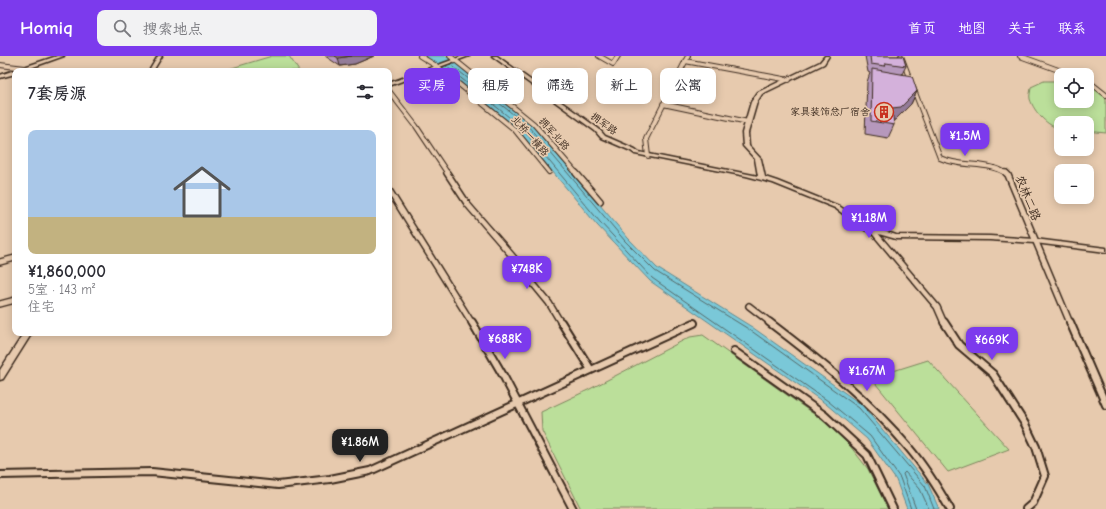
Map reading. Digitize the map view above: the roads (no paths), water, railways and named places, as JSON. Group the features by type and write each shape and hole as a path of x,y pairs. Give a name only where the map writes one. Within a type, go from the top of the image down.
{"street":[{"path":"29,68 62,56"},
{"path":"30,68 68,56"},
{"path":"153,68 160,56"},
{"name":"北桥一横路","path":"420,56 438,67 515,130 549,172"},
{"name":"拥军北路","path":"450,56 534,124 600,201"},
{"path":"392,84 467,56"},
{"name":"拥军路","path":"494,56 597,130 603,137 633,150 637,154 717,168 762,178 837,207 873,231 896,237 990,238 1034,241 1106,250"},
{"path":"599,56 613,64 618,56"},
{"path":"681,68 688,56"},
{"path":"762,178 758,159 746,146 744,133 754,102 760,93 822,63 827,56"},
{"name":"农林二路","path":"901,56 940,158 950,163 1000,169 1008,175 1034,241 1106,405"},
{"path":"1020,56 1054,68"},
{"path":"685,61 789,80"},
{"path":"0,65 14,68"},
{"path":"0,78 12,74"},
{"path":"1094,86 1106,95"},
{"path":"392,95 416,126 468,205 514,258 517,264 549,303 591,370"},
{"path":"648,156 646,139 663,104 748,122"},
{"path":"392,195 475,326 518,403 573,509"},
{"path":"873,231 937,307 946,326 959,345 994,374 1025,424 1036,447 1045,476 1033,503 1026,509"},
{"path":"0,262 12,259"},
{"path":"0,304 12,301"},
{"path":"749,306 834,373 895,432 918,459 938,487 950,509"},
{"path":"0,475 73,472 152,472 278,485 330,479 370,471 694,323"},
{"path":"0,377 26,336"},
{"path":"734,351 824,415 867,455 893,509"}],"water":[{"path":"425,56 446,56 468,72 468,90 460,84 460,68 440,68"},
{"path":"485,104 507,104 530,123 628,238 657,268 752,327 862,405 928,484 939,509 907,509 896,480 867,439 826,404 650,281 597,225 517,129"}],"place":[{"name":"家具装饰总厂宿舍","path":"884,112"}]}
